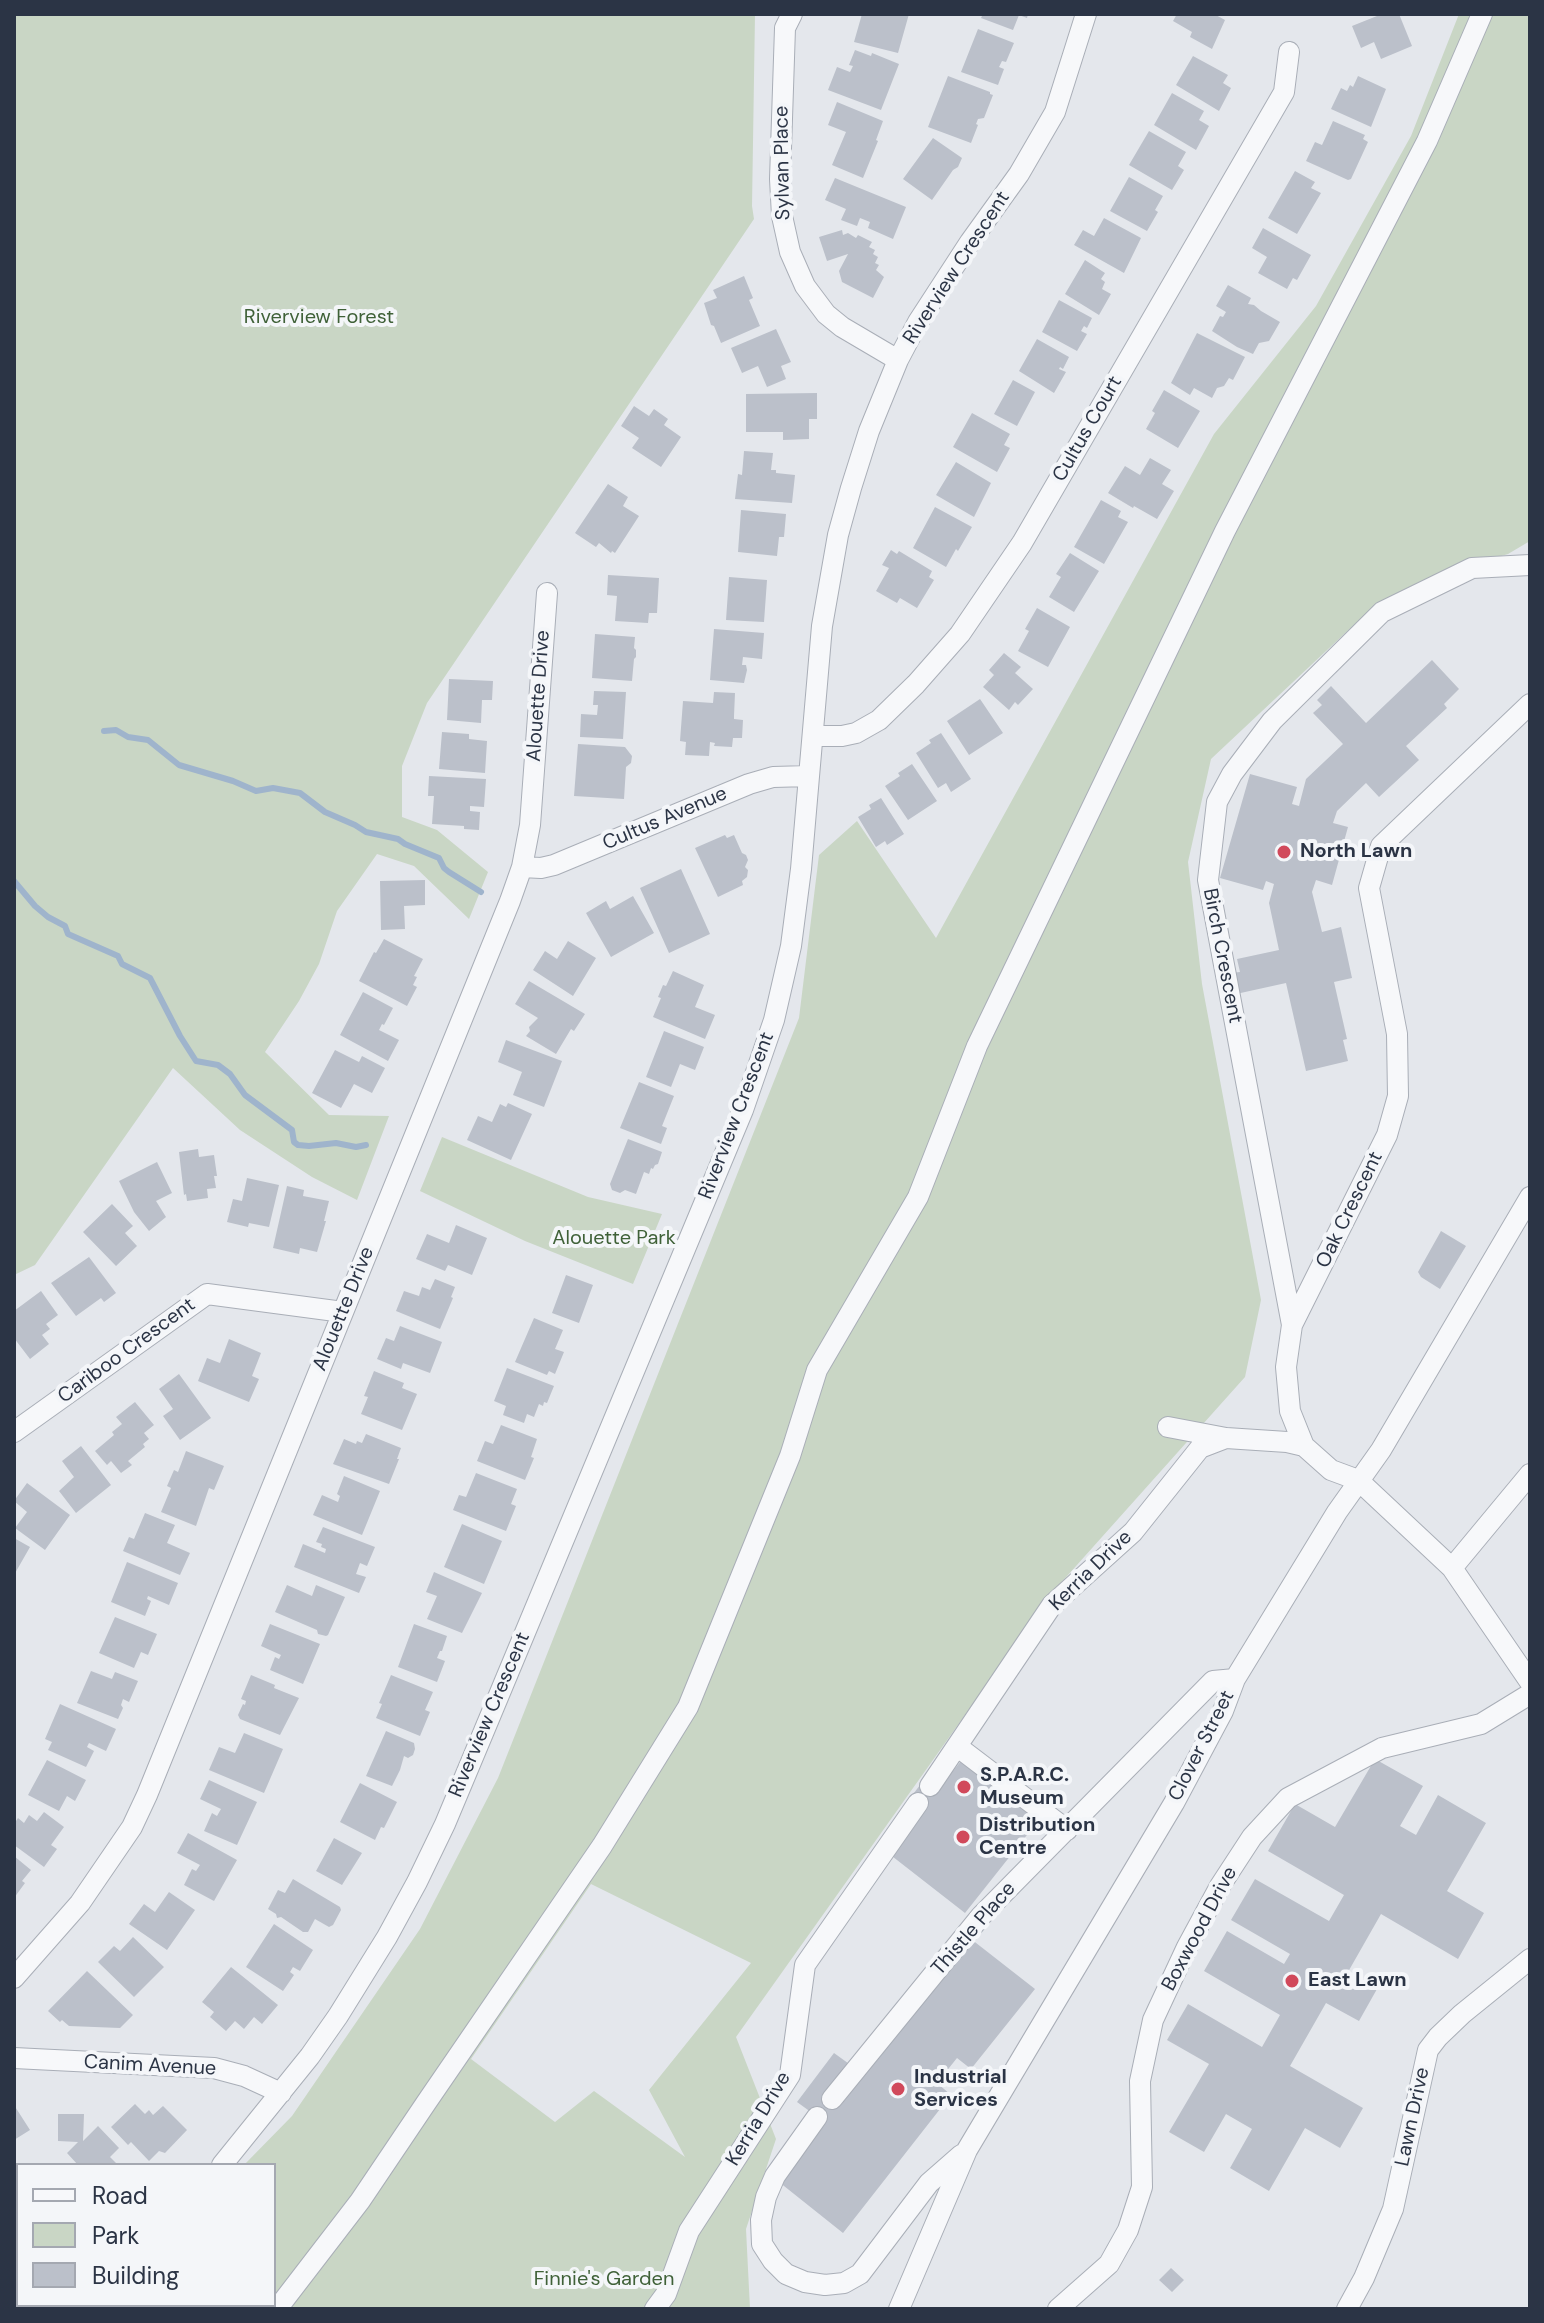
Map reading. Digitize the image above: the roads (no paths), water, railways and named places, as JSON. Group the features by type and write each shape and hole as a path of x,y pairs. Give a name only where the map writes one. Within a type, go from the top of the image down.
{"street":[{"name":"Sylvan Place","path":"792,14 785,28 780,179 782,216 790,252 805,286 826,314 898,360"},
{"name":"Riverview Crescent","path":"224,2163 310,2056 363,1978 417,1882 445,1824 743,1110 774,1020 791,946 822,626 838,535 869,431 898,360 935,293 1039,142 1055,112 1086,14"},
{"path":"277,2309 360,2201 602,1846 688,1707 790,1456 817,1370 918,1197 977,1046 1225,531 1427,141 1482,14"},
{"name":"Cultus Court","path":"813,736 856,733 879,720 916,684 967,624 1022,543 1284,92 1289,52"},
{"name":"Birch Crescent","path":"1292,1325 1208,880 1217,802 1232,774 1272,721 1382,612 1472,568 1530,565"},
{"name":"Alouette Drive","path":"14,1978 80,1903 132,1827 147,1795 522,867 530,825 547,593"},
{"name":"Oak Crescent","path":"1530,704 1381,846 1369,888 1397,1034 1398,1096 1387,1135 1292,1325 1286,1367 1290,1411 1304,1446 1331,1470 1358,1480 1452,1568 1530,1682"},
{"name":"Cultus Avenue","path":"522,867 554,865 749,784 773,777 809,776"},
{"name":"Clover Street","path":"899,2309 967,2150 1174,1803 1223,1711 1235,1679 1358,1480 1381,1450 1530,1197"},
{"name":"Cariboo Crescent","path":"14,1432 207,1294 343,1312"},
{"path":"1168,1427 1226,1438 1304,1446"},
{"name":"Kerria Drive","path":"655,2309 666,2294 689,2231 790,2075 805,1965 958,1747 1052,1605 1133,1532 1200,1448 1226,1438"},
{"path":"1452,1568 1530,1474"},
{"name":"Thistle Place","path":"832,2099 981,1916 1213,1681 1235,1679"},
{"name":"Boxwood Drive","path":"1058,2309 1109,2264 1128,2230 1142,2187 1140,2081 1153,2020 1187,1947 1220,1886 1252,1837 1288,1798 1382,1748 1481,1724 1530,1694"},
{"path":"958,1747 1067,1830"},
{"name":"Lawn Drive","path":"1347,2309 1364,2278 1393,2209 1428,2050 1462,2014 1530,1959"},
{"name":"Canim Avenue","path":"14,2058 214,2068 244,2076 281,2093"},
{"path":"817,2117 775,2176 761,2220 762,2244 773,2261 786,2274 805,2282 825,2285 844,2283 860,2274 929,2183 967,2150"}],"waterway":[{"path":"104,731 116,730 128,737 148,740 179,765 256,791 273,788 300,793 325,812 366,832 398,839 439,858 444,868 481,892"},
{"path":"14,881 35,906 65,926 68,934 118,956 122,964 150,978 196,1061 218,1065 230,1074 245,1095 292,1130 294,1142 309,1146 336,1143 356,1147 366,1145"}],"place":[{"name":"North Lawn","path":"1284,852"},
{"name":"S.P.A.R.C. Museum","path":"964,1787"},
{"name":"Distribution Centre","path":"963,1837"},
{"name":"East Lawn","path":"1292,1981"},
{"name":"Industrial Services","path":"898,2089"}],"park label":[{"name":"Riverview Forest","path":"319,318"},
{"name":"Alouette Park","path":"614,1239"},
{"name":"Finnie's Garden","path":"604,2280"}]}
